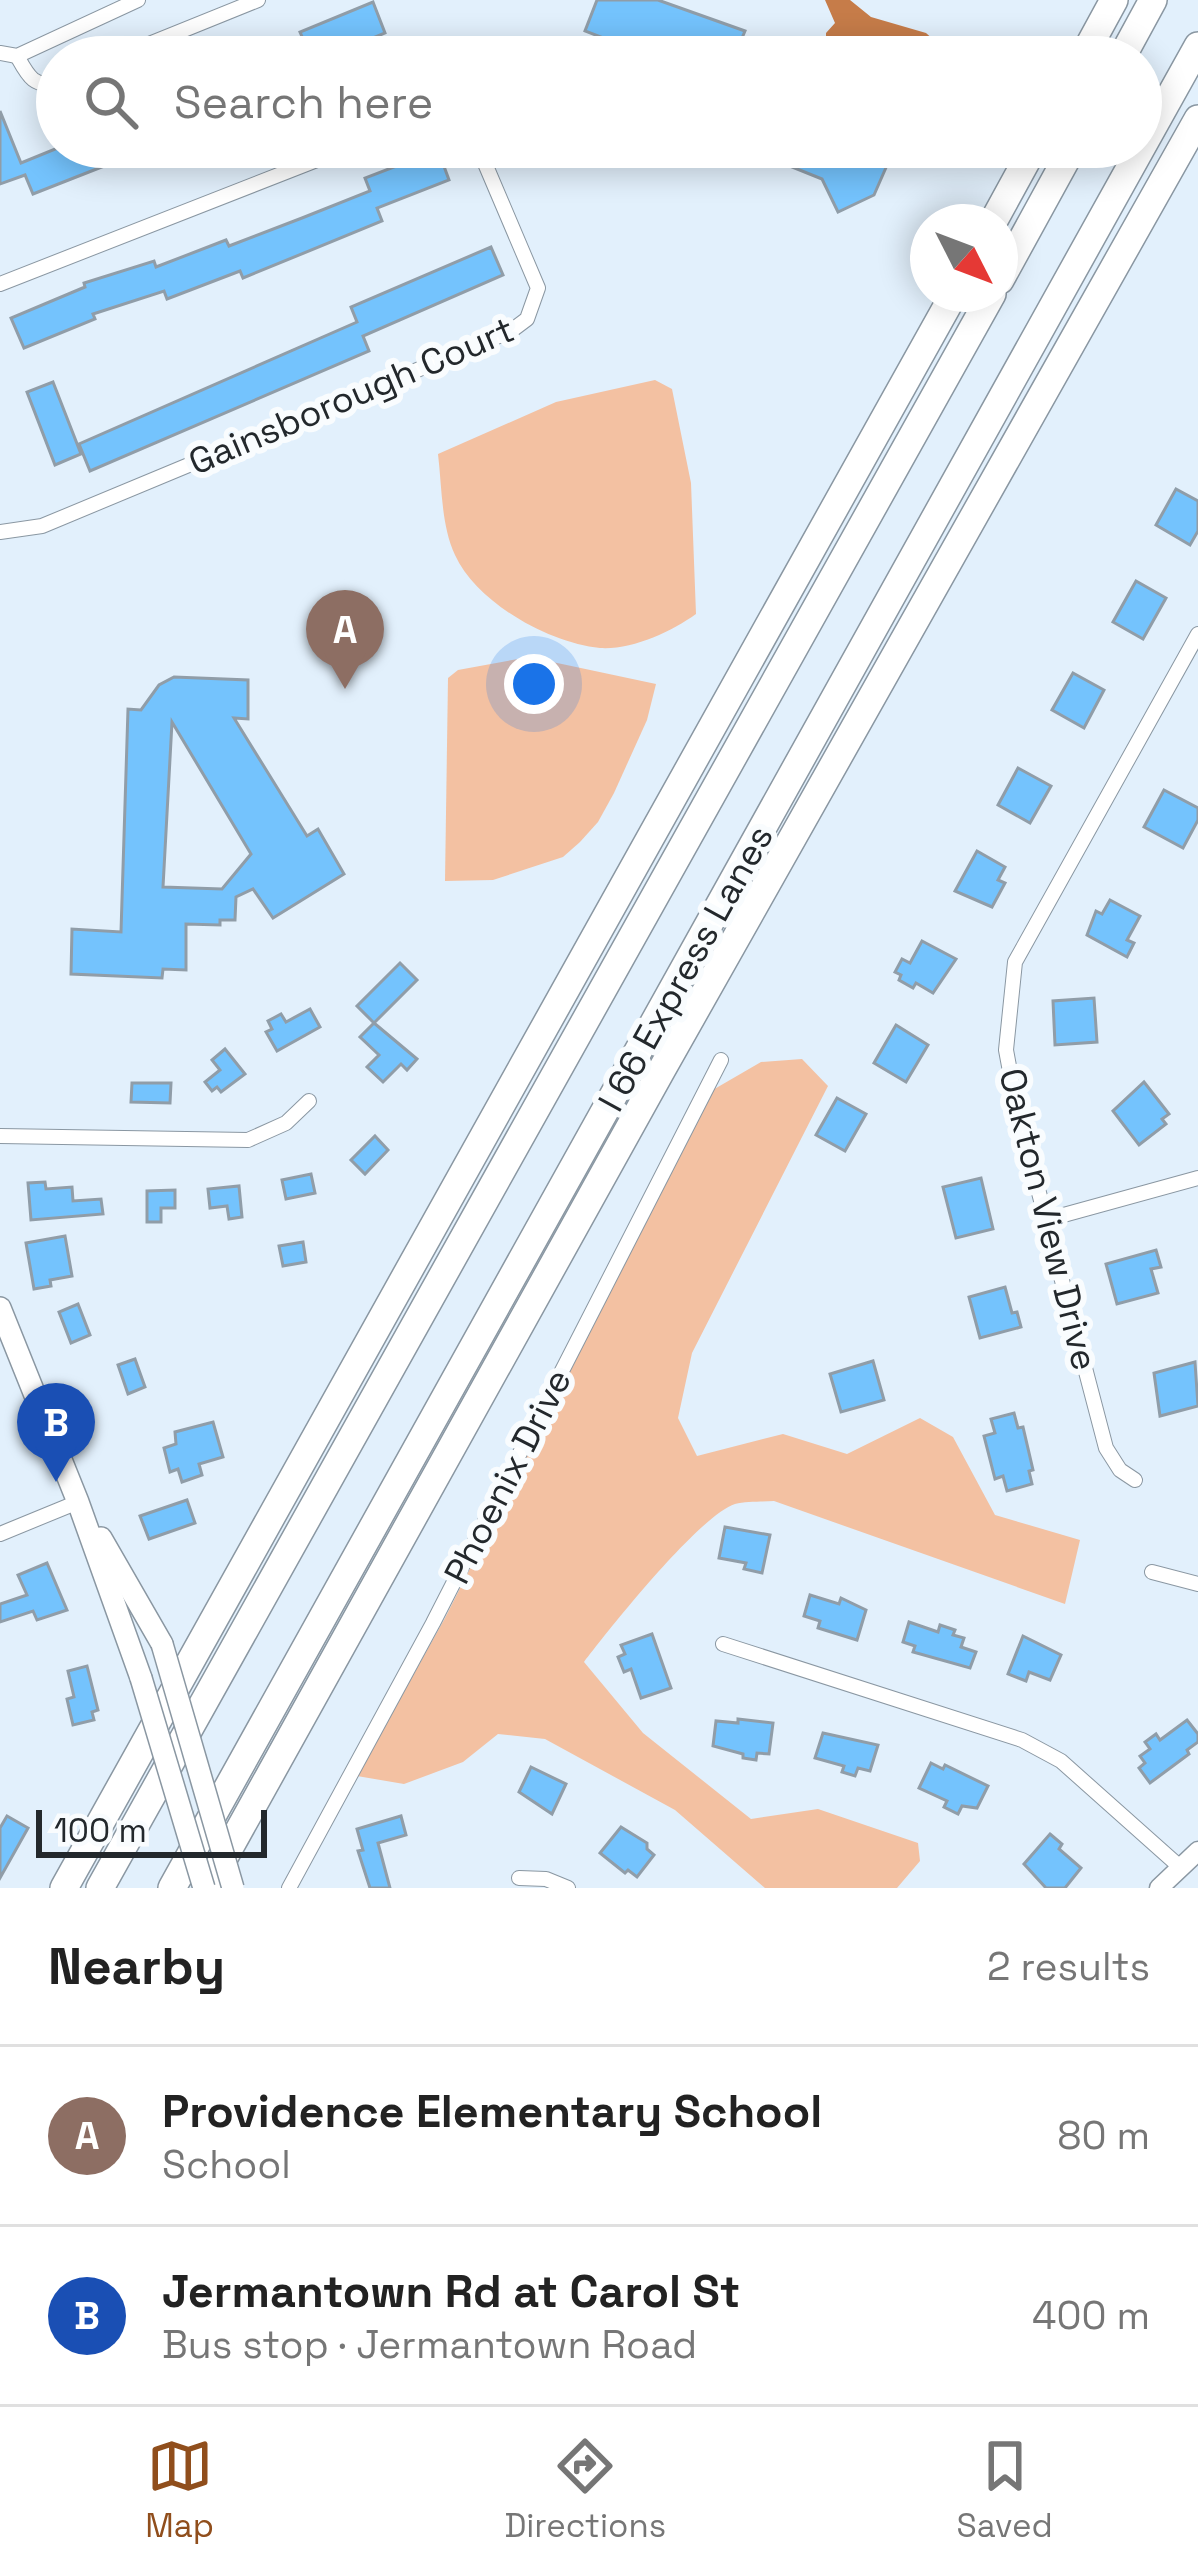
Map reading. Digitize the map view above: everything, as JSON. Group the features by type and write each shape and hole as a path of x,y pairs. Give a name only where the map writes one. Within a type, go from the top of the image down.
{"highway":[{"path":"1094,36 1114,0"},
{"path":"1133,36 1153,0"},
{"name":"I 66 Express Lanes","path":"1162,111 1198,46"},
{"path":"206,1888 1198,119"},
{"path":"1003,204 1023,168"},
{"path":"1018,247 1061,168"},
{"name":"I 66 Express Lanes","path":"172,1888 1130,168"},
{"path":"64,1888 944,312"},
{"name":"I 66 Express Lanes","path":"100,1888 982,312"}],"main road":[{"path":"0,1308 78,1502 141,1678 206,1888"},
{"path":"78,1502 162,1644 233,1888"}],"street":[{"path":"60,36 138,0"},
{"path":"169,36 257,0"},
{"path":"16,56 36,47"},
{"path":"0,52 16,56 36,82"},
{"path":"0,284 296,168"},
{"name":"Gainsborough Court","path":"0,532 42,526 511,332 527,319 538,288 487,168"},
{"name":"Oakton View Drive","path":"1135,1480 1120,1470 1106,1448 1017,1109 1006,1050 1015,962 1198,634"},
{"name":"Phoenix Drive","path":"289,1888 433,1623 721,1060"},
{"path":"0,1136 248,1140 286,1124 309,1101"},
{"path":"1049,1219 1198,1178"},
{"path":"0,1534 78,1502"},
{"path":"1152,1572 1198,1584"},
{"path":"723,1644 1022,1740 1061,1761 1180,1867"},
{"path":"1159,1888 1198,1851"},
{"path":"519,1878 546,1879 568,1888"}],"shaded area":[{"path":"825,0 850,0 871,17 929,36 826,36 835,23"},
{"path":"655,380 672,389 691,483 696,614 638,643 600,648 580,645 517,618 465,573 447,531 438,454 556,402"},
{"path":"529,657 656,684 647,720 598,822 563,857 493,880 445,881 448,678 458,670"},
{"path":"802,1059 828,1086 692,1353 678,1418 697,1456 783,1434 847,1454 920,1418 953,1437 995,1515 1080,1540 1065,1604 774,1501 744,1502 719,1513 678,1550 584,1662 643,1733 751,1819 818,1809 918,1843 920,1861 897,1888 765,1888 675,1810 545,1739 498,1734 463,1762 404,1784 357,1776 445,1618 711,1091 761,1062"}],"building":[{"path":"597,0 658,0 745,31 743,36 598,36 585,31"},
{"path":"373,2 385,33 302,36 300,32"},
{"path":"0,111 21,163 36,157 36,168 99,168 33,194 25,175 0,184"},
{"path":"391,168 445,168 449,180 377,208 382,221 243,278 240,271 167,299 164,291 93,314 95,319 24,348 11,318 85,287 84,283 154,261 156,267 226,240 229,246 370,191 365,178"},
{"path":"795,168 886,168 874,195 838,212 822,179"},
{"path":"491,247 503,275 363,336 369,351 90,471 79,444 357,322 351,307"},
{"path":"53,382 81,454 55,465 27,392"},
{"path":"1176,489 1198,501 1198,531 1190,545 1156,525"},
{"path":"1136,581 1166,598 1143,639 1113,622"},
{"path":"1073,673 1104,690 1084,728 1052,710"},
{"path":"174,677 248,680 248,719 234,718 307,836 318,829 344,874 273,918 253,889 236,897 235,920 220,920 220,925 186,924 186,970 163,969 162,978 71,974 72,929 121,932 128,709 141,710 159,685","holes":["172,722 251,854 222,889 163,887"]},
{"path":"1018,768 1051,786 1030,823 998,805"},
{"path":"1164,790 1198,808 1198,820 1183,848 1144,827"},
{"path":"977,851 1005,867 998,880 1005,883 992,907 955,891"},
{"path":"1110,900 1140,916 1127,940 1134,943 1127,957 1087,935 1096,911 1102,914"},
{"path":"922,941 956,959 933,993 916,983 913,988 895,972 902,959 910,963"},
{"path":"400,963 417,980 374,1023 357,1006"},
{"path":"1094,998 1097,1042 1055,1045 1053,1001"},
{"path":"310,1009 320,1027 277,1051 266,1032 272,1029 268,1021 281,1014 286,1022"},
{"path":"374,1023 417,1059 407,1070 401,1064 383,1082 367,1067 379,1055 360,1037"},
{"path":"896,1025 928,1045 906,1082 874,1063"},
{"path":"225,1049 245,1074 221,1092 217,1087 212,1091 205,1082 220,1070 212,1060"},
{"path":"1144,1082 1169,1114 1162,1119 1166,1124 1139,1145 1113,1111"},
{"path":"132,1083 171,1083 170,1103 131,1102"},
{"path":"837,1098 866,1114 845,1151 816,1135"},
{"path":"375,1136 388,1150 365,1174 351,1160"},
{"path":"311,1174 315,1193 286,1199 282,1180"},
{"path":"981,1178 993,1229 956,1238 943,1187"},
{"path":"45,1182 46,1189 72,1187 73,1201 101,1199 103,1214 31,1220 28,1183"},
{"path":"239,1186 242,1217 229,1219 227,1206 210,1208 208,1189"},
{"path":"175,1190 175,1208 161,1208 161,1222 147,1222 147,1191"},
{"path":"65,1236 72,1276 34,1289 26,1243"},
{"path":"303,1242 306,1262 283,1266 279,1246"},
{"path":"1156,1250 1161,1267 1151,1269 1158,1293 1117,1304 1106,1264"},
{"path":"1005,1287 1021,1327 980,1338 969,1297"},
{"path":"78,1304 90,1335 71,1343 59,1312"},
{"path":"135,1359 145,1387 128,1394 118,1365"},
{"path":"873,1361 884,1400 841,1412 830,1374"},
{"path":"1195,1362 1198,1406 1160,1416 1154,1373"},
{"path":"1014,1413 1018,1428 1023,1427 1032,1484 1007,1491 1003,1476 995,1479 984,1436 995,1433 991,1419"},
{"path":"213,1422 223,1457 199,1464 202,1475 182,1482 178,1469 170,1472 164,1448 176,1444 175,1432"},
{"path":"187,1500 195,1523 149,1539 140,1516"},
{"path":"725,1527 770,1535 762,1573 744,1569 746,1563 719,1558"},
{"path":"47,1563 67,1610 37,1620 33,1611 0,1622 0,1604 27,1595 18,1575"},
{"path":"810,1595 839,1604 841,1598 866,1610 857,1640 818,1628 820,1621 804,1616"},
{"path":"909,1622 938,1632 940,1625 955,1630 953,1635 964,1638 961,1647 976,1652 970,1668 913,1652 915,1646 903,1642"},
{"path":"652,1634 671,1688 641,1698 631,1669 624,1672 618,1657 625,1654 621,1645"},
{"path":"1023,1636 1061,1655 1050,1680 1029,1672 1026,1681 1008,1674"},
{"path":"87,1666 98,1710 92,1712 94,1720 73,1725 68,1671"},
{"path":"738,1719 773,1723 769,1754 757,1753 756,1760 713,1746 716,1721 738,1723"},
{"path":"1187,1720 1198,1742 1150,1783 1139,1768 1145,1763 1140,1756 1150,1749 1145,1742 1156,1734 1160,1740"},
{"path":"823,1733 878,1745 870,1771 858,1768 855,1776 842,1772 844,1766 815,1758"},
{"path":"931,1763 988,1786 977,1808 962,1806 958,1814 944,1807 947,1801 919,1788"},
{"path":"531,1767 566,1784 552,1814 519,1792"},
{"path":"7,1816 28,1828 0,1878 0,1828"},
{"path":"401,1816 406,1835 378,1843 390,1888 370,1888 358,1851 363,1850 357,1829"},
{"path":"621,1827 647,1843 654,1855 637,1877 600,1853"},
{"path":"1050,1834 1081,1868 1065,1888 1046,1888 1024,1864"}],"place":[{"name":"Providence Elementary School","path":"345,689"},
{"name":"Jermantown Rd at Carol St","path":"56,1482"}]}
